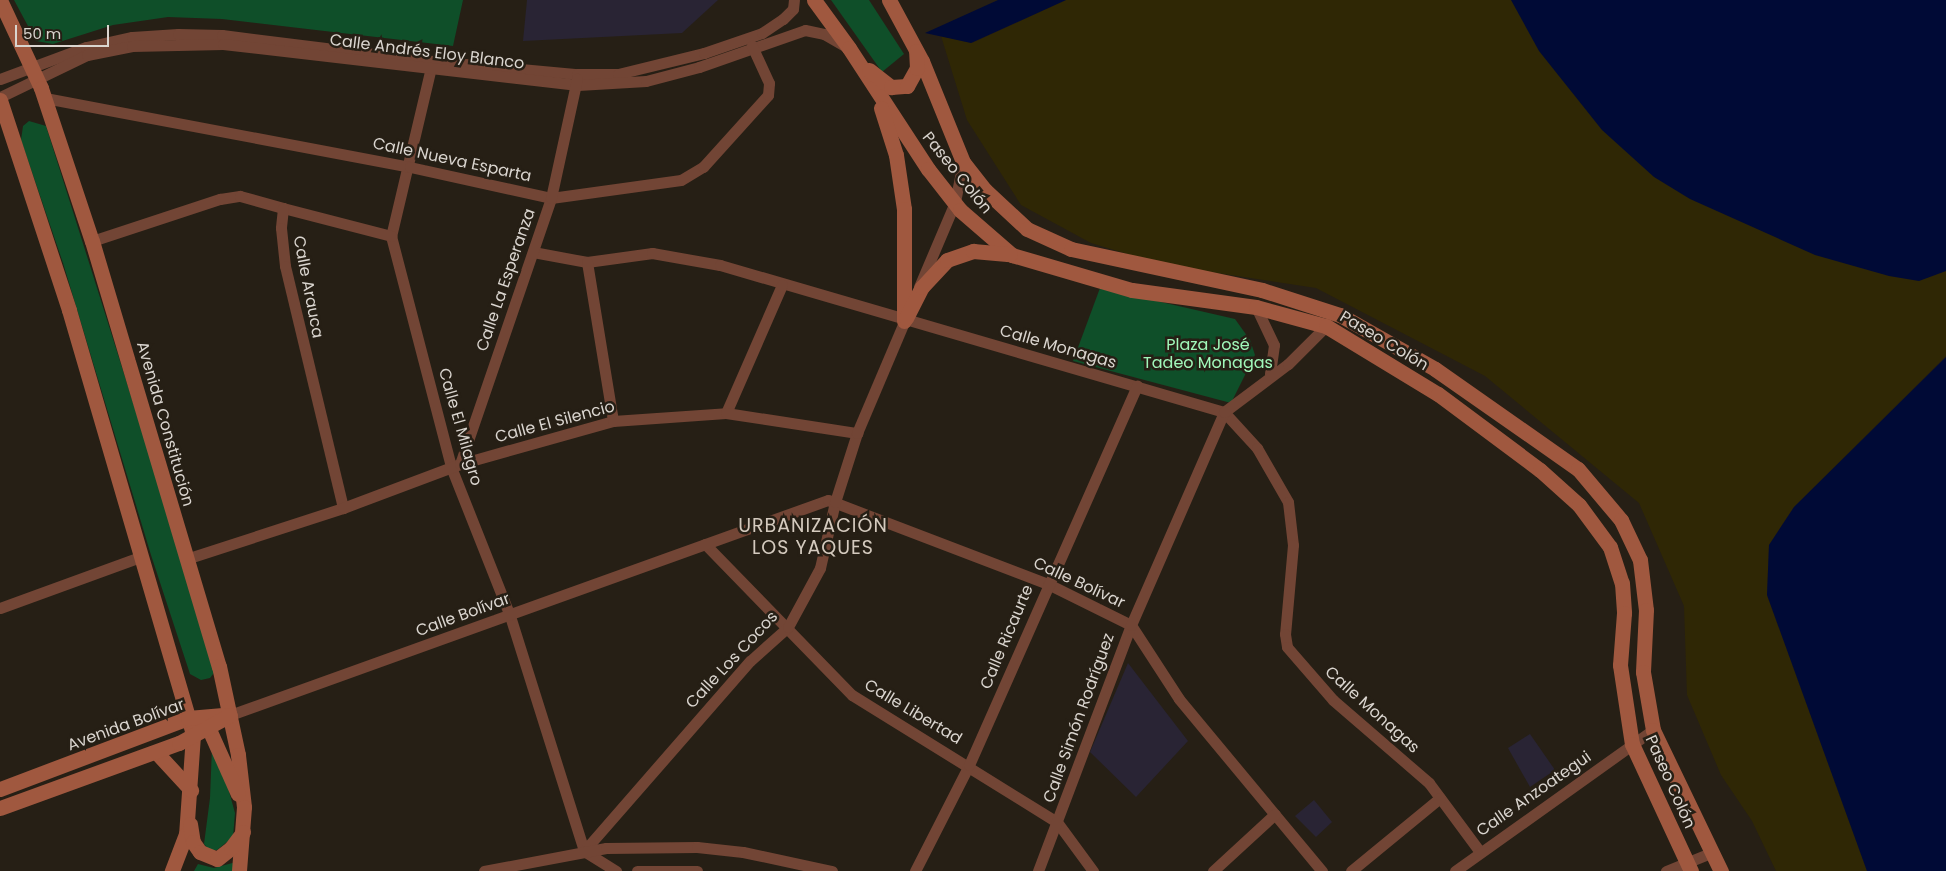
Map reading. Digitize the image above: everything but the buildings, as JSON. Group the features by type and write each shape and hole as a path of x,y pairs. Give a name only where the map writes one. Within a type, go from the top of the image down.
{"street":[{"name":"Avenida Constitución","path":"0,0 45,98 92,241 219,666 230,715 244,807 240,871"},
{"name":"Calle Andrés Eloy Blanco","path":"577,80 618,74 704,53 762,33 783,19 793,8 794,0"},
{"name":"Paseo Colón","path":"814,0 849,48 928,169 977,227 1012,255 1132,290 1256,307 1326,326 1415,379 1498,438 1560,486 1594,524 1610,547 1622,583 1624,614 1620,665 1632,744 1689,866"},
{"name":"Paseo Colón","path":"889,0 916,48 963,162 1007,213 1047,240 1106,259 1262,290 1340,316 1435,369 1578,469 1621,520 1640,560 1646,610 1643,672 1653,730 1721,871"},
{"name":"Calle Andrés Eloy Blanco","path":"0,79 132,46 223,44 294,48 432,66 577,80 646,81 699,67 752,46 805,30 824,34 849,48"},
{"name":"Calle Nueva Esparta","path":"45,98 410,167 551,198 681,180 703,167 768,95 769,84 752,46"},
{"path":"849,48 880,81 898,88 907,86 913,76 916,48"},
{"path":"92,241 220,199 240,196 391,236 410,167 432,66"},
{"name":"Calle Andrés Eloy Blanco","path":"0,99 34,72"},
{"name":"Calle La Esperanza","path":"456,466 534,252 551,198 577,80"},
{"path":"875,89 896,155 903,200 904,321"},
{"path":"0,99 69,310 140,557 194,735 191,795 186,834 172,871"},
{"name":"Calle Los Cocos","path":"584,851 750,661 788,627 820,568 835,502 857,434 955,202 963,162"},
{"name":"Calle Arauca","path":"283,208 280,228 285,266 343,508"},
{"name":"Calle El Milagro","path":"391,236 456,466 510,616 584,851"},
{"path":"904,321 922,287 947,260 972,251 1012,255"},
{"name":"Calle Monagas","path":"534,252 587,262 643,254 668,255 720,265 904,321 1224,412 1257,448 1288,502 1292,545 1285,634 1288,647 1333,700 1430,783 1480,852"},
{"path":"587,262 613,421"},
{"path":"726,413 782,285"},
{"path":"1256,307 1274,345 1270,374"},
{"path":"1224,412 1270,374 1288,364 1326,326"},
{"name":"Calle Ricaurte","path":"915,871 969,765 1137,386"},
{"name":"Calle Simón Rodríguez","path":"1038,871 1131,625 1224,412"},
{"name":"Calle El Silencio","path":"186,559 343,508 456,466 613,421 726,413 857,434"},
{"name":"Calle Bolívar","path":"230,715 510,616 822,501 835,502 1048,584 1131,625 1178,699 1322,871"},
{"name":"Calle Libertad","path":"705,544 788,627 852,695 969,765 1057,822 1093,871"},
{"path":"0,608 140,557"},
{"name":"Avenida Bolívar","path":"0,789 188,718 230,715"},
{"name":"Avenida Bolívar","path":"0,808 156,752 194,735 230,715"},
{"path":"208,727 244,807"},
{"name":"Calle Anzoategui","path":"1455,871 1653,730"},
{"path":"156,752 191,795 193,842 205,856 217,859 223,856 244,829"},
{"path":"1351,871 1440,798"},
{"path":"1213,871 1274,814"},
{"path":"484,871 584,851 697,847 787,866 832,871"},
{"path":"584,851 616,871"},
{"path":"1666,871 1689,866 1713,852"},
{"path":"637,871 697,871"}],"shaded area":[{"path":"527,0 718,0 682,33 523,41"},
{"path":"1128,663 1188,741 1136,797 1090,752"},
{"path":"1530,734 1555,770 1530,787 1508,748"},
{"path":"1314,800 1332,822 1316,837 1295,816"}],"green space":[{"path":"14,0 463,0 453,46 222,19 168,17 113,25 53,44 36,41"},
{"path":"831,0 869,0 904,54 882,72"},
{"path":"29,121 46,126 217,669 210,678 201,680 190,674 151,555 63,263 21,140 23,126"},
{"name":"Plaza José Tadeo Monagas","path":"1100,288 1235,319 1250,340 1255,355 1231,403 1073,361"},
{"path":"212,747 222,766 235,813 233,837 217,850 209,850 204,844 210,798"},
{"path":"236,862 235,871 194,871 198,864 214,868"}],"sand":[{"path":"1066,0 1512,0 1946,266 1946,356 1794,507 1769,545 1767,595 1867,871 1776,871 1752,821 1721,775 1687,695 1684,606 1639,503 1485,376 1316,288 1164,265 1091,243 1021,205 967,120 941,36 972,43"}],"water":[{"path":"998,0 1066,0 971,43 925,33"},
{"path":"1511,0 1946,0 1946,271 1919,281 1889,276 1815,255 1690,199 1654,177 1602,130 1539,51"},
{"path":"1946,357 1946,871 1867,871 1767,595 1769,545 1794,507"}],"district":[{"name":"URBANIZACIÓN LOS YAQUES","path":"813,537"}]}
